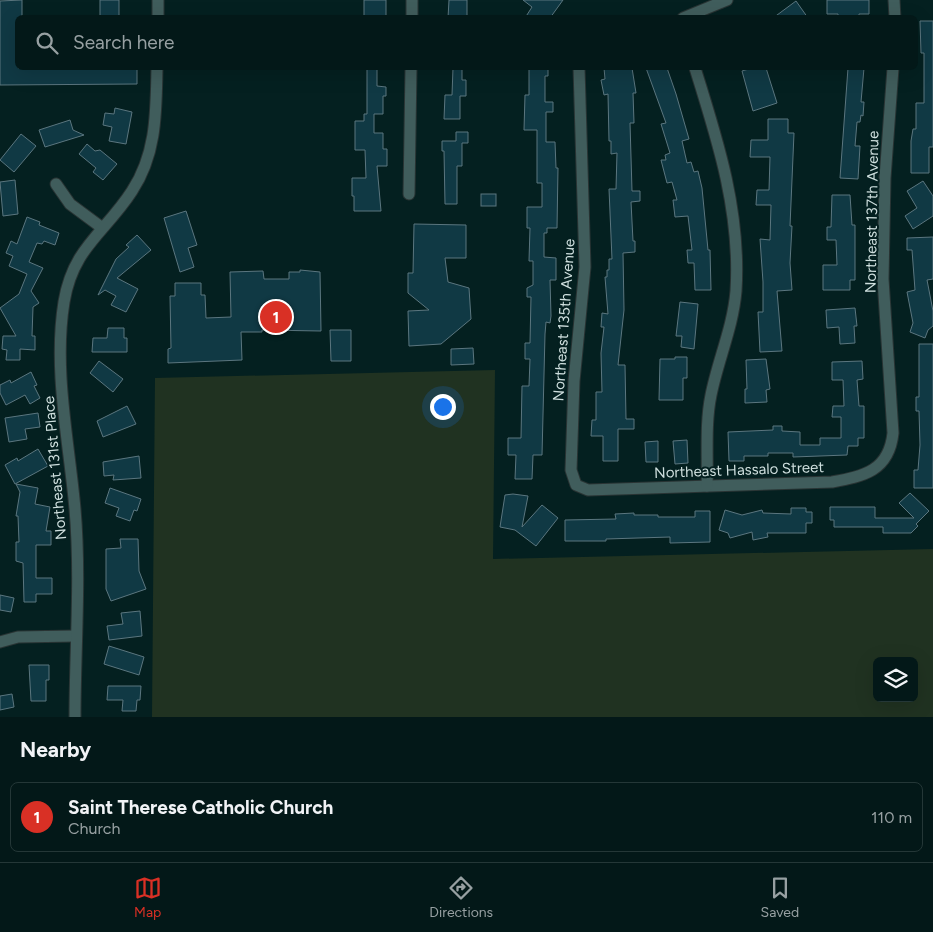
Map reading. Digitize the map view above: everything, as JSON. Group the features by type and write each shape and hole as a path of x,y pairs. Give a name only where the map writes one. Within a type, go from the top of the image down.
{"street":[{"path":"158,0 158,15"},
{"path":"412,0 412,15"},
{"path":"894,0 895,15"},
{"path":"690,15 723,1"},
{"name":"Northeast 131st Place","path":"75,717 75,510 62,380 60,330 64,301 72,273 82,252 132,192 150,151 156,115 157,70"},
{"path":"409,194 411,70"},
{"name":"Northeast 135th Avenue","path":"576,485 571,470 574,381 585,258 579,70"},
{"path":"696,70 722,155 731,196 736,274 732,321 711,394 708,412 707,486"},
{"name":"Northeast 137th Avenue","path":"890,448 893,433 883,279 885,178 893,70"},
{"path":"56,184 70,204 101,227"},
{"name":"Northeast Hassalo Street","path":"576,485 588,490 832,482 847,479 880,466 890,448"},
{"path":"0,642 18,637 75,636"}],"green space":[{"path":"495,370 493,559 933,549 933,717 152,717 155,378"}],"building":[{"path":"22,0 22,15 15,15 15,70 137,70 137,84 0,85 0,1"},
{"path":"100,0 119,0 119,15 100,15"},
{"path":"364,0 386,0 386,15 364,15"},
{"path":"449,0 467,0 467,15 448,15"},
{"path":"523,0 563,0 552,15 527,15 532,7"},
{"path":"827,0 869,0 869,14 827,14"},
{"path":"796,1 806,15 777,15"},
{"path":"920,21 933,21 933,147 929,147 929,173 911,173 911,141 913,129 916,129 916,103 924,103 924,53 921,53"},
{"path":"367,70 377,70 377,86 386,87 386,96 383,96 383,114 374,114 374,133 383,133 383,149 387,149 387,166 377,166 381,211 354,211 352,178 366,178 365,150 355,150 355,121 364,121 364,114 367,114"},
{"path":"453,70 462,70 462,80 466,80 466,96 460,96 460,119 444,119 445,95 452,95"},
{"path":"529,70 548,70 548,76 545,76 545,102 553,102 553,112 546,112 546,142 555,142 556,168 558,168 557,228 547,228 547,233 544,233 544,257 556,258 556,280 550,280 551,316 550,323 546,322 545,334 542,455 533,455 532,479 515,479 516,455 508,455 508,438 521,438 522,386 529,386 530,359 525,359 525,343 530,343 531,297 527,297 527,288 533,285 533,261 529,261 530,228 527,228 527,207 542,207 542,183 537,183 537,130 524,130 525,95 529,95"},
{"path":"604,70 632,70 636,93 633,93 634,123 630,123 632,191 640,191 640,201 631,202 635,252 623,253 624,310 618,365 625,365 626,419 634,419 634,429 618,429 618,461 603,461 603,436 591,436 592,420 596,420 596,392 602,392 601,353 604,327 601,327 602,313 608,314 605,277 607,277 607,270 609,270 609,259 612,259 609,189 616,189 617,153 611,154 608,94 604,95 601,80 605,79"},
{"path":"647,70 668,70 676,94 689,139 682,141 687,163 691,162 694,172 698,171 702,188 708,250 710,250 711,290 695,290 694,263 688,263 687,250 692,250 688,216 675,217 673,200 677,200 672,182 667,183 661,160 666,160 665,155 670,153 661,124 666,123"},
{"path":"767,70 777,103 753,111 742,71"},
{"path":"848,70 864,70 861,102 864,102 863,116 861,115 860,122 857,122 855,146 860,146 858,179 840,178"},
{"path":"115,108 132,112 126,144 109,141 112,127 103,125 105,113 114,114"},
{"path":"768,119 788,119 788,133 794,133 790,226 792,226 790,263 792,290 777,291 782,351 760,352 758,312 763,312 763,282 760,239 770,240 771,205 756,205 757,190 769,190 770,157 750,157 751,140 768,140"},
{"path":"70,120 73,130 84,135 45,147 39,130"},
{"path":"456,132 468,132 468,143 462,143 462,166 457,166 457,204 445,204 444,151 442,151 442,141 456,141"},
{"path":"21,134 36,146 14,172 0,160"},
{"path":"87,144 95,151 100,150 117,164 103,180 93,172 96,168 79,154"},
{"path":"15,180 18,214 3,216 0,182"},
{"path":"923,181 933,196 933,216 913,229 905,216 917,208 907,191"},
{"path":"481,194 496,194 496,206 481,206"},
{"path":"832,195 850,195 852,225 855,225 855,280 850,280 850,290 823,290 823,265 837,265 836,240 827,240 827,227 831,227"},
{"path":"186,211 197,245 188,248 194,267 180,272 164,218"},
{"path":"27,217 40,222 39,225 59,233 55,245 44,241 42,244 37,243 29,262 43,268 31,291 39,303 33,307 32,336 35,336 35,350 20,349 20,360 6,360 7,350 2,349 3,336 16,336 0,308 19,294 27,274 9,266 13,256 6,253 11,241 17,244"},
{"path":"414,224 466,225 466,258 445,258 448,282 469,288 471,319 441,344 409,346 408,311 429,310 408,293 408,273 413,273"},
{"path":"137,235 151,250 117,278 138,289 126,312 111,305 116,296 105,290 98,295 116,259 129,247 126,245"},
{"path":"933,237 933,279 927,280 933,311 933,326 928,330 925,338 910,332 913,323 907,292 915,290 912,250 907,250 907,238"},
{"path":"300,270 320,272 321,331 262,330 262,332 241,332 242,360 168,363 168,349 171,348 170,296 175,296 175,283 201,283 201,295 205,295 206,318 231,317 230,272 263,271 264,279 289,279 289,272 300,272"},
{"path":"680,302 698,304 694,349 681,347 682,336 676,336"},
{"path":"855,308 857,326 854,326 855,343 840,344 839,327 827,328 826,310"},
{"path":"108,328 124,328 124,338 127,338 127,352 92,352 93,338 107,338"},
{"path":"330,330 351,330 351,361 331,361"},
{"path":"919,344 933,344 933,488 914,488 914,470 918,470 920,445 919,411 916,411 916,397 919,397"},
{"path":"473,348 474,364 451,365 451,349"},
{"path":"675,357 687,357 687,378 683,378 683,400 659,400 660,359 675,359"},
{"path":"766,359 770,389 766,390 767,402 745,403 745,389 747,389 746,360"},
{"path":"99,361 123,379 113,392 90,373"},
{"path":"862,361 863,379 857,380 859,406 864,406 864,438 858,438 858,446 848,446 847,455 793,457 793,453 768,453 768,456 744,456 744,461 729,461 728,432 773,430 773,426 782,426 782,431 800,432 800,445 820,445 820,438 841,438 841,417 832,417 833,406 844,406 843,380 832,380 832,362"},
{"path":"31,372 37,385 34,386 40,398 30,404 25,395 6,405 0,393 0,385 10,380 11,383"},
{"path":"127,406 136,424 103,437 97,421"},
{"path":"38,413 40,427 25,429 27,439 9,442 5,418"},
{"path":"687,440 688,463 675,464 673,441"},
{"path":"658,441 658,462 646,462 645,442"},
{"path":"38,449 48,466 15,484 5,465 17,458 18,461"},
{"path":"139,456 141,478 113,480 114,475 104,476 103,462"},
{"path":"16,484 38,488 35,504 50,507 46,531 51,531 51,545 36,545 36,578 52,578 52,594 36,594 36,602 24,602 23,563 16,561 16,542 19,542 18,516 16,516 20,492"},
{"path":"110,488 141,499 137,511 134,510 130,521 116,516 119,508 105,503"},
{"path":"910,493 929,511 916,524 918,526 911,533 883,533 883,527 834,527 834,520 830,520 830,507 875,507 875,518 914,518 899,503"},
{"path":"505,495 528,496 522,527 542,505 558,518 536,546 515,530 500,527"},
{"path":"791,508 806,508 806,512 812,512 812,523 806,523 806,533 767,533 768,537 753,540 752,532 730,538 728,533 719,530 725,510 742,515 762,510 763,513 791,514"},
{"path":"695,511 710,511 710,542 670,543 670,537 606,539 606,541 565,541 565,520 616,519 615,514 634,513 634,515 658,515 658,517 695,517"},
{"path":"120,539 138,539 139,571 146,589 111,601 106,589 106,549 121,548"},
{"path":"0,595 14,598 11,612 0,610"},
{"path":"140,611 142,636 109,640 107,626 123,624 121,613"},
{"path":"109,646 144,657 139,675 104,664"},
{"path":"29,665 49,665 49,680 46,680 46,701 31,701"},
{"path":"108,686 141,686 140,700 137,700 136,711 122,711 123,700 107,700"},
{"path":"12,694 14,707 0,710 0,696"}],"place":[{"name":"Saint Therese Catholic Church","path":"276,317"}]}
